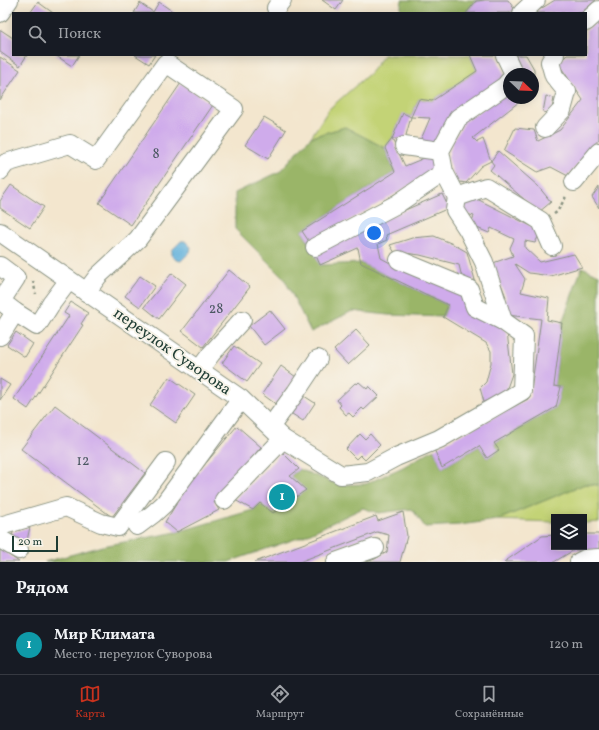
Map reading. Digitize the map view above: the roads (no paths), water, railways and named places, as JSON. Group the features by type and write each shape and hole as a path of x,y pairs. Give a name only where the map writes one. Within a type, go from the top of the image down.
{"street":[{"path":"0,13 9,0"},
{"path":"523,12 536,0"},
{"path":"587,21 599,10"},
{"path":"505,56 511,68"},
{"path":"545,128 562,110 567,92 554,76 550,62 554,56"},
{"path":"0,171 6,163 70,144 96,160 166,63 234,109 138,240 98,276 86,292"},
{"path":"503,87 458,118 440,151 444,172 457,197 454,210 468,230 484,262 503,321"},
{"path":"404,146 440,151"},
{"path":"574,182 599,152"},
{"path":"315,247 397,204 444,172"},
{"path":"457,197 486,187 541,221 552,246"},
{"name":"переулок Суворова","path":"0,232 241,399 277,433 341,475 368,472 438,439 522,391 524,336 503,321"},
{"path":"399,260 469,289 475,307 503,321"},
{"path":"0,266 16,278 1,301 37,326 69,280"},
{"path":"0,336 15,312"},
{"path":"199,370 211,354 242,320"},
{"path":"224,500 277,433 296,392 318,359"},
{"path":"137,526 164,504 241,399"},
{"path":"0,526 66,507 101,523 118,527 166,462"},
{"path":"0,539 19,550"},
{"path":"336,562 375,548"},
{"path":"579,562 584,559 599,558"}],"water":[{"path":"181,241 185,241 191,247 190,252 181,261 176,260 172,255 172,250"}],"place":[{"name":"Мир Климата","path":"282,497"}]}
